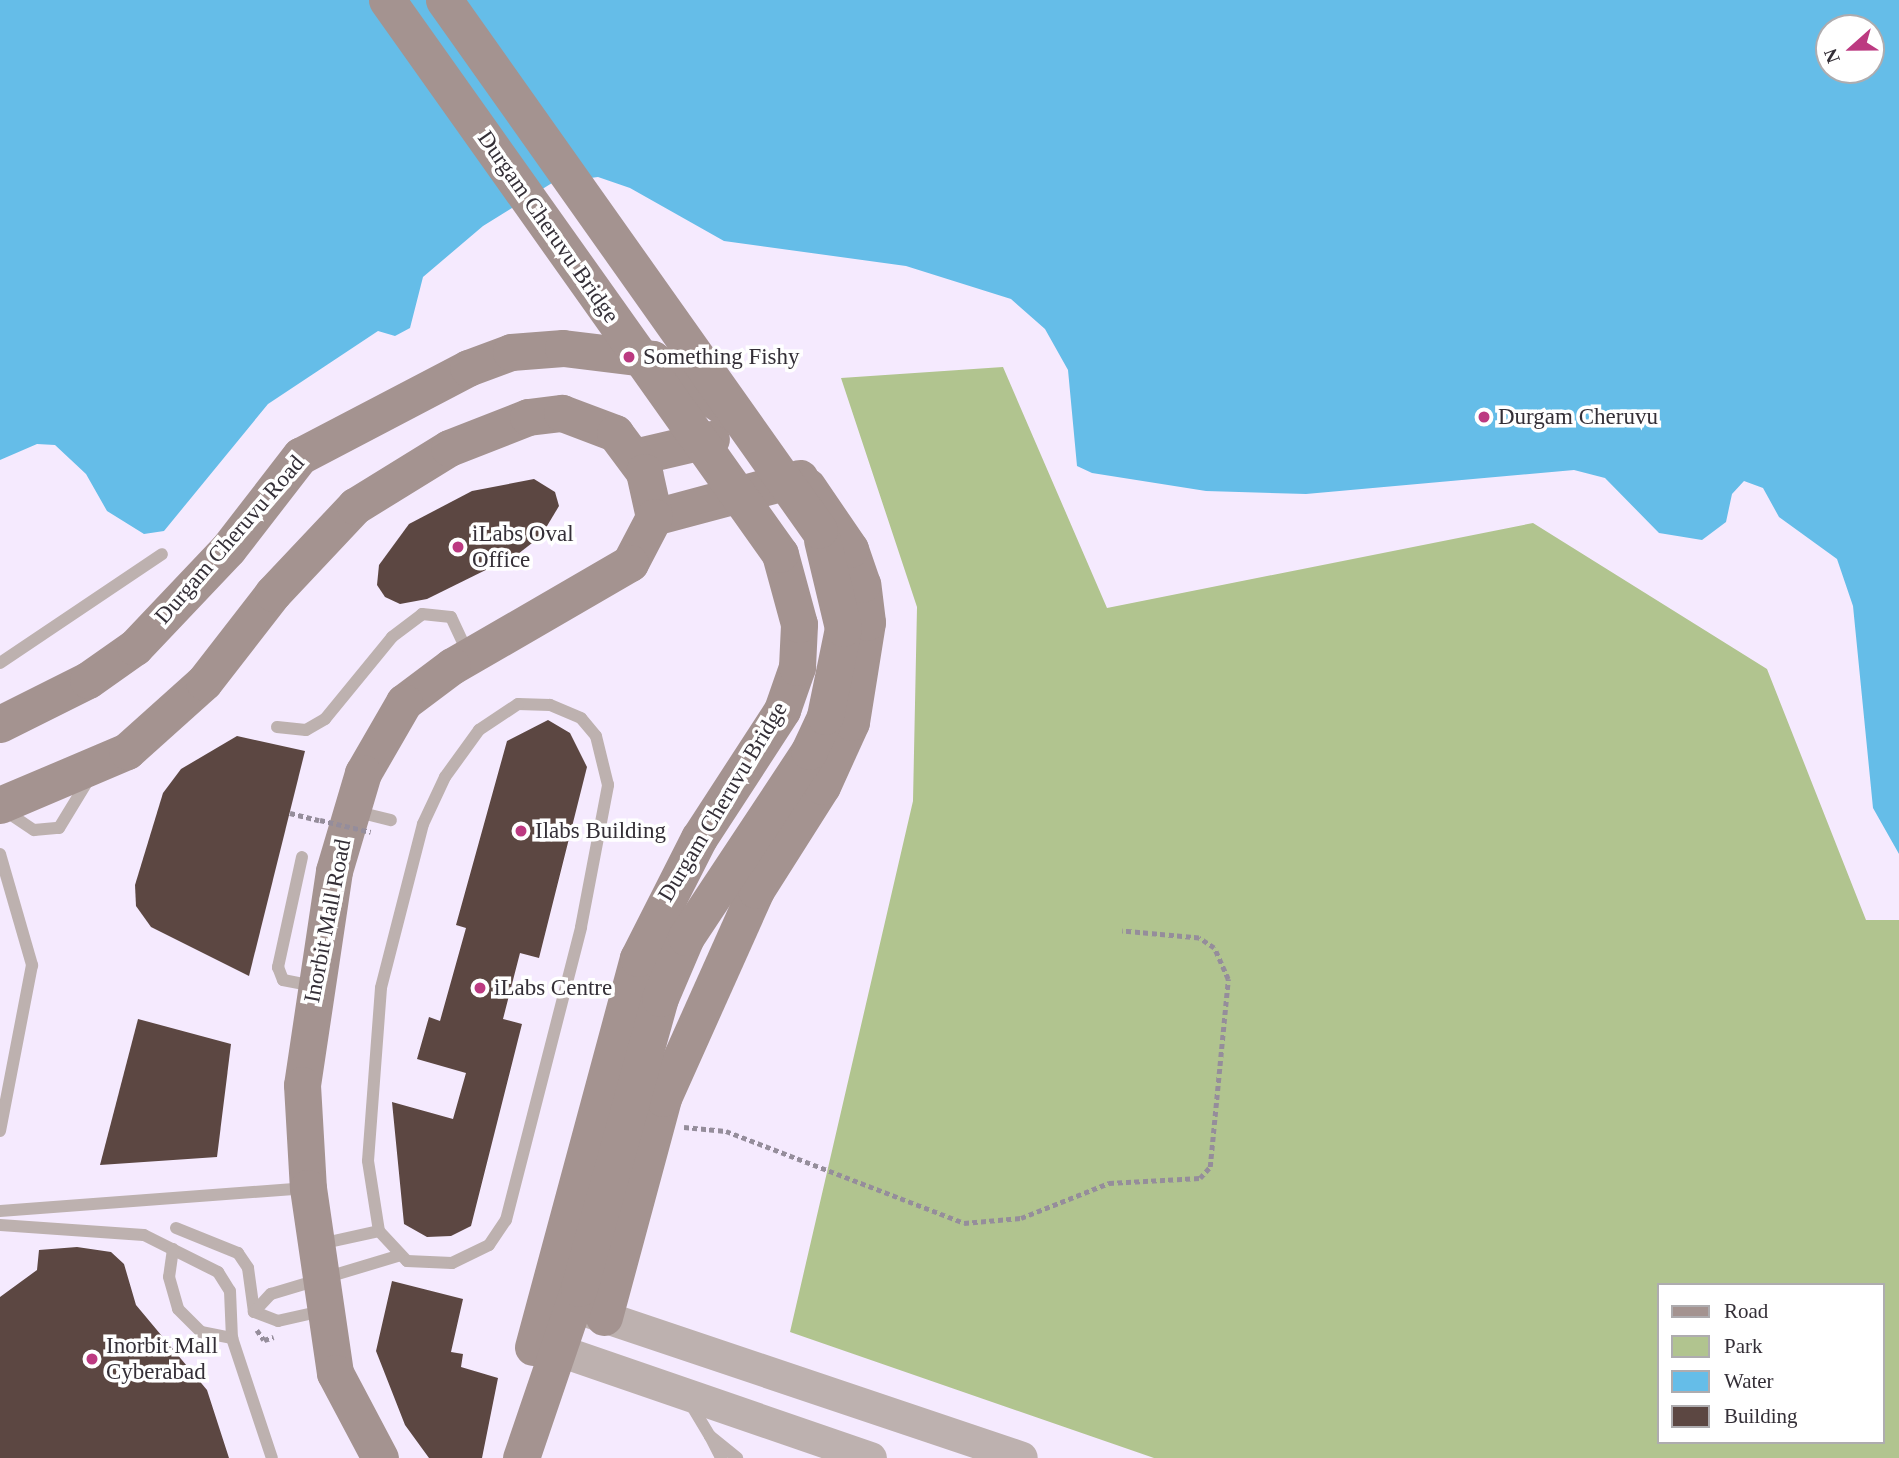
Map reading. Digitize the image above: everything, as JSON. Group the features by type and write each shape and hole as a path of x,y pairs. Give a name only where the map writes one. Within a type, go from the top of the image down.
{"main road":[{"name":"Durgam Cheruvu Bridge","path":"387,0 780,554 799,624 797,667 782,710 693,848 638,958 553,1282 498,1458"},
{"name":"Durgam Cheruvu Bridge","path":"444,0 819,530 843,628 825,716 809,751 687,937 660,998 588,1312 557,1350 521,1458"},
{"name":"Durgam Cheruvu Road","path":"0,724 88,680 135,647 228,549 300,456 511,352 563,348 652,359 727,409 800,478"},
{"path":"0,806 94,768 127,751 204,682 314,546 355,506 403,473 487,432 562,413 615,433 634,457 654,517 800,478 850,549 862,584 867,622 850,722 822,786 756,890 656,1124 588,1312"},
{"path":"634,457 711,439"},
{"name":"Inorbit Mall Road","path":"380,1458 335,1373 320,1296 307,1188 302,1085 314,986 347,820 379,739 404,702 470,656 610,579 630,563 654,517"}],"street":[{"path":"588,1312 1022,1458"},
{"path":"557,1350 871,1458"}],"lane":[{"path":"0,663 162,554"},
{"path":"277,727 306,730 325,719 392,637 422,614 451,617 470,656"},
{"path":"254,1312 278,1321 398,1256 452,1263 472,1257 506,1220 581,927 608,785 596,736 580,718 550,705 519,704 479,730 445,777 423,824 381,988 368,1161 379,1231 398,1256"},
{"path":"347,820 391,820"},
{"path":"0,854 32,965 0,1131"},
{"path":"302,857 278,967 283,980 314,986"},
{"path":"0,1211 307,1188"},
{"path":"0,1225 144,1235 218,1272 230,1291 232,1338 272,1458"},
{"path":"176,1228 238,1252 248,1268 254,1312"},
{"path":"313,1245 379,1231"},
{"path":"173,1249 169,1284 178,1309 201,1332 232,1338"},
{"path":"254,1312 271,1294 320,1296"},
{"path":"685,1394 721,1458"},
{"path":"710,1436 737,1458"}],"path":[{"path":"290,813 347,820"},
{"path":"656,1124 726,1131 964,1223 1021,1219 1110,1183 1200,1178 1210,1167 1228,979 1214,948 1199,938 1122,931"}],"green space":[{"path":"1003,367 1107,608 1533,523 1767,669 1866,920 1899,920 1899,1458 1154,1458 790,1332 913,801 917,607 841,378"}],"water":[{"name":"Durgam Cheruvu","path":"0,0 1899,0 1899,854 1873,808 1853,606 1837,559 1779,517 1763,488 1744,481 1732,494 1726,522 1702,540 1659,533 1605,478 1574,470 1306,494 1206,491 1092,473 1077,466 1068,370 1045,329 1011,299 906,266 724,241 630,188 598,177 552,183 483,226 423,277 410,328 395,336 378,331 268,404 164,531 144,534 107,511 86,474 55,445 37,444 0,460"}],"building":[{"name":"iLabs Oval Office","path":"534,479 555,492 559,506 541,536 518,554 427,599 400,604 385,597 377,585 379,565 409,524 472,491"},
{"name":"iLabs Centre","path":"548,720 570,733 587,767 539,958 520,953 503,1019 522,1024 471,1226 451,1236 427,1237 404,1224 392,1102 453,1119 466,1073 417,1059 429,1017 440,1021 466,928 456,925 507,741"},
{"path":"237,736 305,751 249,976 151,927 136,906 135,885 163,793 181,769"},
{"path":"138,1019 231,1044 217,1157 100,1165"},
{"name":"Inorbit Mall Cyberabad","path":"77,1247 111,1252 124,1264 136,1305 207,1390 229,1458 0,1458 0,1297 37,1270 39,1250"},
{"path":"392,1281 463,1299 451,1352 463,1354 461,1367 498,1378 482,1458 429,1458 405,1425 376,1351"}],"place":[{"name":"Something Fishy","path":"629,357"},
{"name":"Durgam Cheruvu","path":"1484,417"},
{"name":"iLabs Oval Office","path":"458,547"},
{"name":"Ilabs Building","path":"521,831"},
{"name":"iLabs Centre","path":"480,988"},
{"name":"Inorbit Mall Cyberabad","path":"92,1359"}]}
